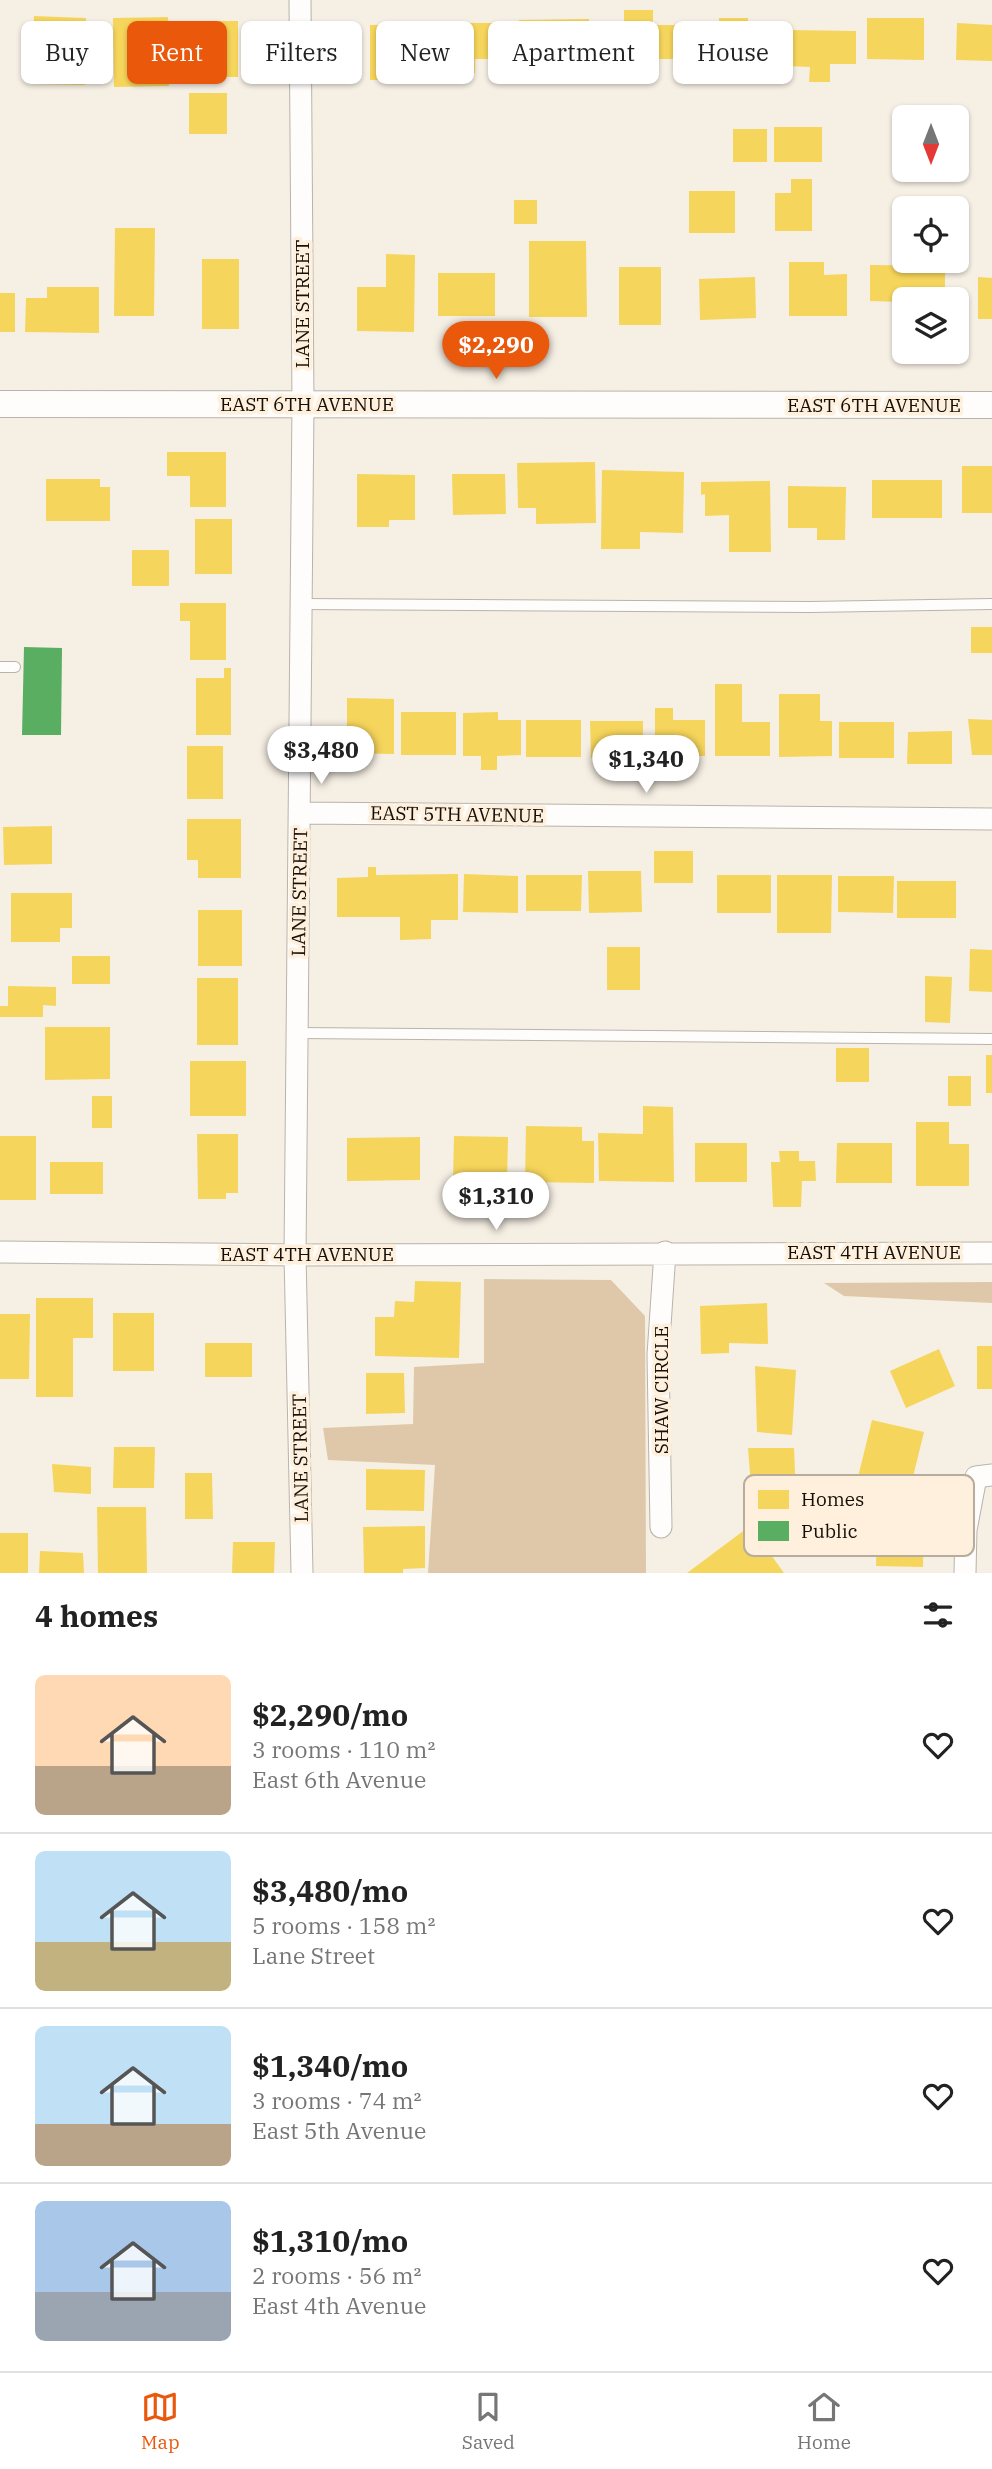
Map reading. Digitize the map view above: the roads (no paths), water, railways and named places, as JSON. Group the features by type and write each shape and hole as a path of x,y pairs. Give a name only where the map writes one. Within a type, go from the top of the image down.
{"street":[{"name":"LANE STREET","path":"300,0 303,404 295,1255 302,1573"},
{"name":"EAST 6TH AVENUE","path":"0,404 992,405"},
{"name":"EAST 5TH AVENUE","path":"300,813 992,819"},
{"name":"EAST 4TH AVENUE","path":"0,1252 295,1255 992,1253"},
{"name":"SHAW CIRCLE","path":"661,1527 658,1354 665,1252"},
{"path":"974,1506 984,1476"}],"lane":[{"path":"302,604 796,607 992,604"},
{"path":"0,667 15,667"},
{"path":"298,1033 992,1038"}]}
